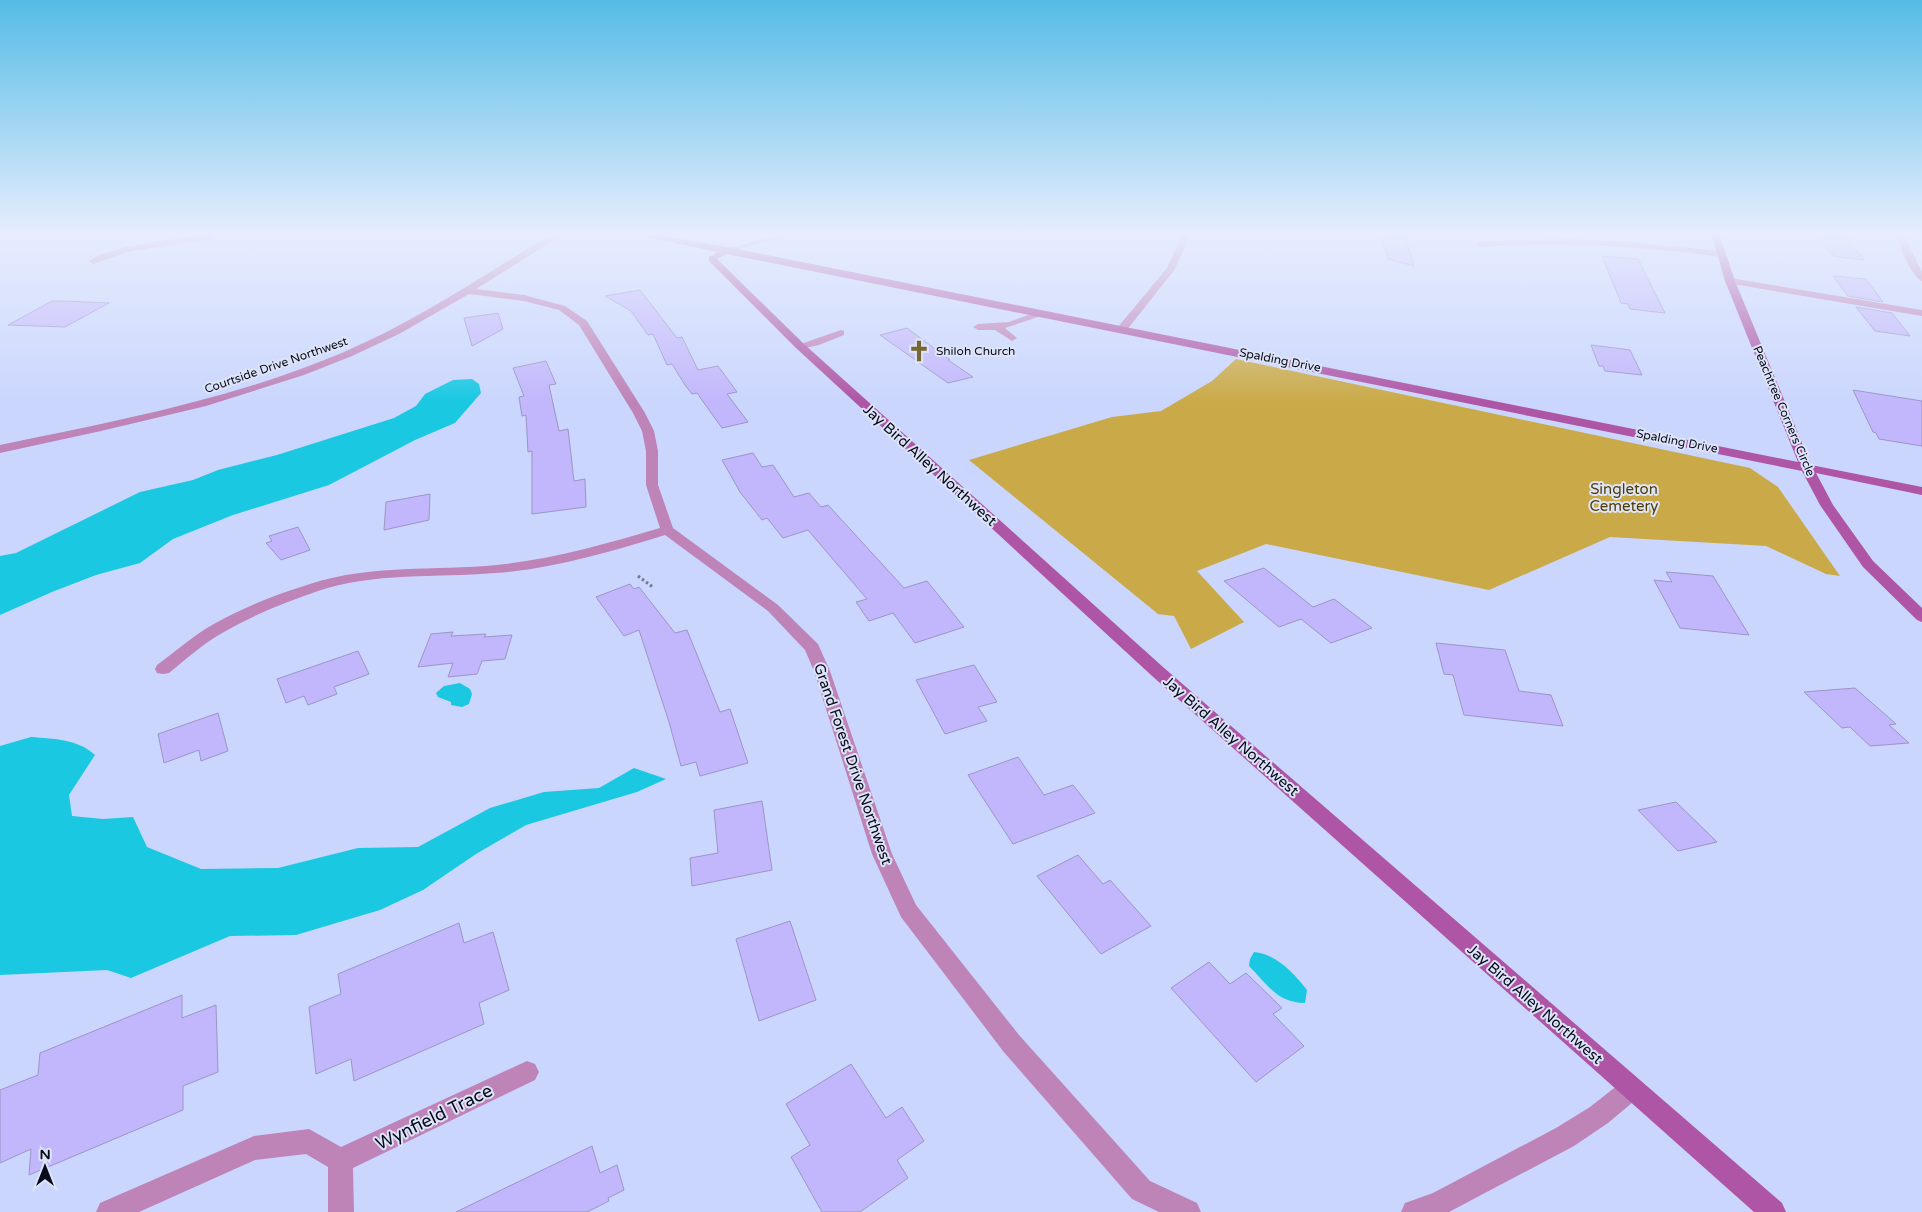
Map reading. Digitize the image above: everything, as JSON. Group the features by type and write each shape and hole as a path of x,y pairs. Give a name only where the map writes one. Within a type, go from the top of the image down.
{"street":[{"name":"Courtside Drive Northwest","path":"0,449 163,415 274,382 395,332 431,313 466,290"},
{"path":"163,669 217,629 259,609 315,587 380,574 496,569 548,562 607,548 667,530 652,485 652,451 648,431 639,413 583,323 562,308 524,298 466,290"},
{"name":"Jay Bird Alley Northwest","path":"743,290 800,346 1157,671 1631,1089 1774,1212"},
{"name":"Spalding Drive","path":"924,290 1922,491"},
{"path":"1122,329 1154,290"},
{"name":"Peachtree Corners Circle","path":"1734,290 1806,467 1827,505 1868,564 1922,617"},
{"path":"1786,290 1922,313"},
{"name":"Grand Forest Drive Northwest","path":"667,530 773,608 812,648 822,671 882,854 908,911 1011,1043 1141,1190 1188,1212"},
{"name":"Wynfield Trace","path":"340,1162 527,1072"},
{"path":"1414,1212 1438,1204 1565,1137 1599,1115 1631,1089"},
{"path":"109,1212 254,1148 309,1141 340,1162 341,1212"}],"lane":[{"path":"978,327 999,328 1016,324 1041,313"},
{"path":"999,328 1012,338"},
{"path":"800,346 815,346 823,340 841,334"}],"path":[{"path":"638,576 654,588"}],"green space":[{"name":"Singleton Cemetery","path":"1236,359 1750,468 1778,487 1840,576 1826,574 1766,546 1610,537 1489,590 1266,544 1197,571 1244,622 1191,649 1174,616 1158,614 969,460 1112,417 1161,411 1212,381"}],"water":[{"path":"472,379 479,384 481,393 455,423 415,440 329,485 233,515 173,539 140,563 96,575 0,615 0,556 16,553 140,492 193,480 218,470 277,455 394,418 416,406 425,394 453,380"},
{"path":"460,683 470,689 472,694 469,704 462,707 451,705 451,702 438,697 436,693 444,686"},
{"path":"31,737 57,739 73,743 95,755 69,795 72,816 103,819 133,817 147,847 201,869 278,868 358,848 418,847 490,808 544,792 599,788 634,768 666,779 637,792 526,825 476,854 423,890 380,910 296,935 230,936 131,978 107,970 0,975 0,746"},
{"path":"1254,952 1277,960 1296,977 1307,990 1305,1003 1287,1000 1268,986 1249,966"}],"building":[{"path":"640,290 677,338 682,337 698,370 718,366 737,392 727,394 748,422 722,428 697,393 692,394 672,364 667,365 653,334 648,335 631,311 605,296"},
{"path":"1616,290 1653,290 1665,313 1630,309 1628,304 1621,303"},
{"path":"1843,290 1874,290 1883,302 1848,296"},
{"path":"52,301 109,303 65,327 8,325"},
{"path":"1856,307 1892,313 1910,336 1875,331"},
{"path":"498,313 503,329 472,346 464,318"},
{"name":"Shiloh Church","path":"907,328 973,377 948,383 880,335"},
{"path":"1591,345 1630,350 1642,375 1605,371 1603,366 1599,366"},
{"path":"546,361 556,384 549,385 559,431 568,429 574,481 585,479 586,507 532,514 532,451 528,452 526,415 522,416 519,397 524,396 513,368"},
{"path":"1853,390 1922,401 1922,446 1879,439 1876,433 1873,432"},
{"path":"753,453 762,467 773,465 794,497 809,493 821,507 828,505 904,588 927,581 964,627 915,643 893,613 869,621 856,602 867,599 808,530 783,538 767,518 762,520 740,492 722,460"},
{"path":"430,494 429,520 384,530 386,502"},
{"path":"298,527 310,550 281,560 266,543 272,541 269,536"},
{"path":"1264,568 1313,607 1334,599 1372,628 1331,643 1301,619 1279,627 1224,581"},
{"path":"1666,572 1713,576 1749,635 1680,628 1654,580 1672,582"},
{"path":"630,584 634,589 639,587 675,633 687,630 720,712 730,709 748,763 700,776 696,762 681,766 669,722 639,630 624,636 596,597"},
{"path":"453,632 451,636 486,634 484,637 512,635 505,659 482,661 477,674 448,677 453,663 418,667 431,634"},
{"path":"1436,643 1505,650 1519,691 1551,695 1563,726 1464,715 1453,675 1444,674"},
{"path":"358,651 369,674 334,687 337,694 308,705 304,696 286,703 277,679"},
{"path":"974,665 997,702 978,707 987,721 945,734 916,680"},
{"path":"1855,688 1896,724 1889,725 1909,743 1870,746 1850,727 1842,728 1804,692"},
{"path":"218,713 228,751 201,761 199,750 164,763 158,734"},
{"path":"1018,757 1044,795 1073,785 1095,813 1013,844 968,775"},
{"path":"762,801 772,870 692,886 690,858 718,853 714,810"},
{"path":"1676,802 1717,842 1678,851 1638,810"},
{"path":"1078,855 1103,884 1110,880 1151,926 1101,954 1037,876"},
{"path":"790,921 816,1000 759,1021 736,939"},
{"path":"459,923 464,943 493,932 509,990 479,1003 484,1024 354,1081 351,1059 316,1074 309,1007 341,994 338,974"},
{"path":"1209,962 1230,984 1246,973 1282,1008 1273,1014 1304,1046 1256,1082 1171,988"},
{"path":"182,995 182,1018 216,1005 218,1072 183,1086 183,1110 29,1175 31,1149 0,1163 0,1090 38,1075 40,1053"},
{"path":"851,1064 886,1118 902,1107 924,1141 897,1160 908,1178 860,1212 822,1212 791,1157 810,1145 786,1104"},
{"path":"592,1146 600,1173 617,1165 624,1190 608,1198 609,1201 587,1212 456,1212"}],"place":[{"name":"Shiloh Church","path":"919,351"}]}
